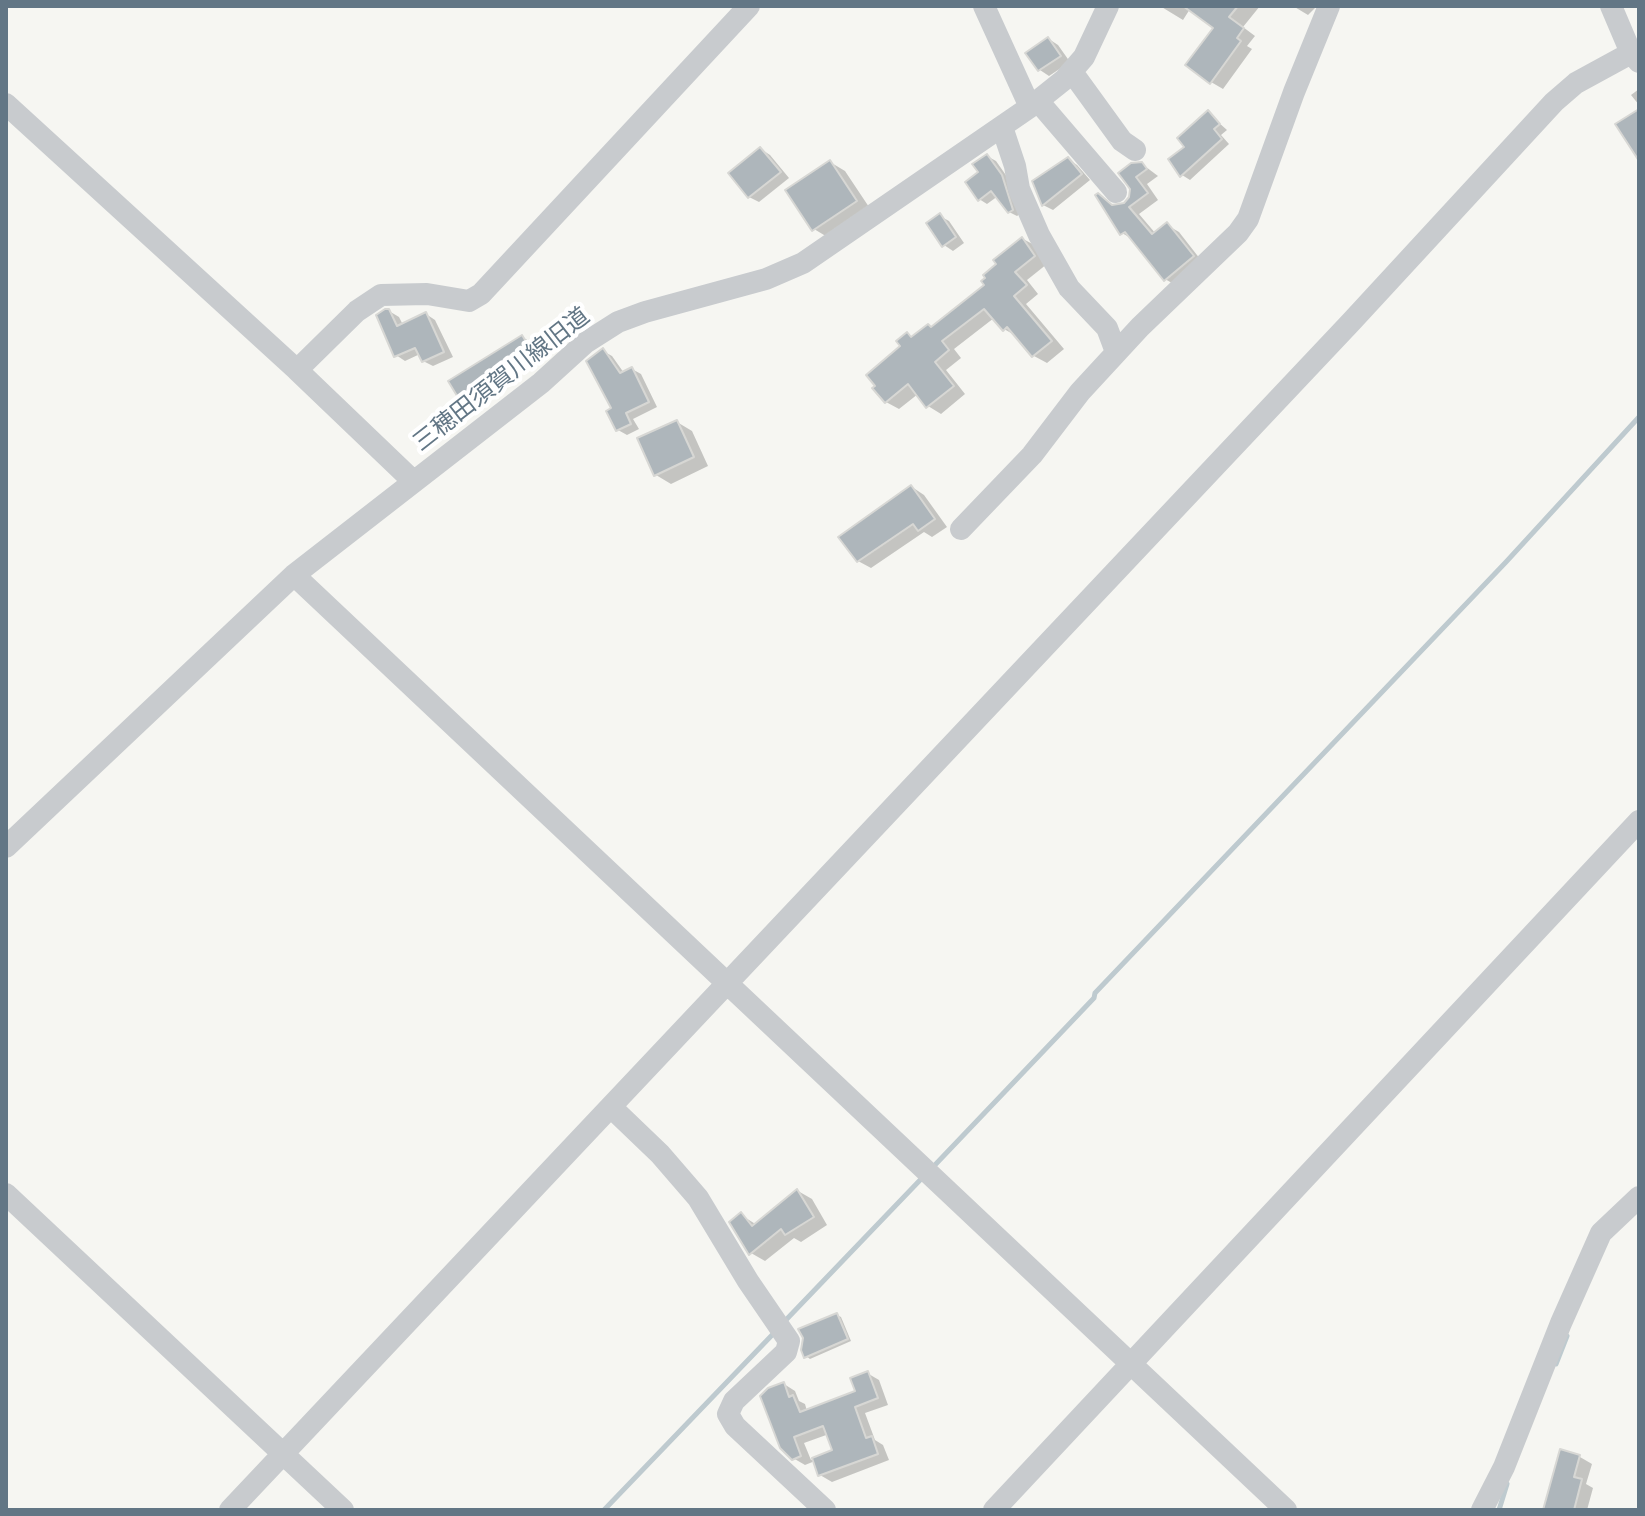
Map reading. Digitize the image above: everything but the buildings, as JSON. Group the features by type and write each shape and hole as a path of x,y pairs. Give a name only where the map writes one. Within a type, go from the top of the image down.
{"street":[{"path":"297,370 357,311 381,295 401,293 469,301 481,294 749,6"},
{"path":"984,6 1034,104 1116,192"},
{"name":"三穂田須賀川線旧道","path":"6,847 294,575 541,383 585,343 618,322 645,312 766,279 795,267 1034,104 1072,72 1094,38 1108,6"},
{"path":"961,529 1032,455 1080,392 1116,352 1238,233 1248,219 1329,6"},
{"path":"230,1510 1352,321 1554,102 1576,83 1635,58 1611,6"},
{"path":"1072,72 1122,141 1135,150"},
{"path":"6,104 297,370 413,481"},
{"path":"1002,127 1019,189 1039,235 1069,288 1107,328 1116,352"},
{"path":"294,575 1286,1510"},
{"path":"994,1510 1639,821"},
{"path":"611,1107 660,1154 698,1198 789,1341 786,1352 734,1401 728,1414 735,1426 825,1510"},
{"path":"6,1194 343,1510"},
{"path":"1482,1510 1504,1467 1561,1323 1601,1233 1639,1197"}],"waterway":[{"path":"933,1167 1506,562 1639,417"},
{"path":"783,1323 923,1177"},
{"path":"604,1510 774,1333"},
{"path":"1556,1364 1567,1336"},
{"path":"1499,1510 1507,1484"}]}
